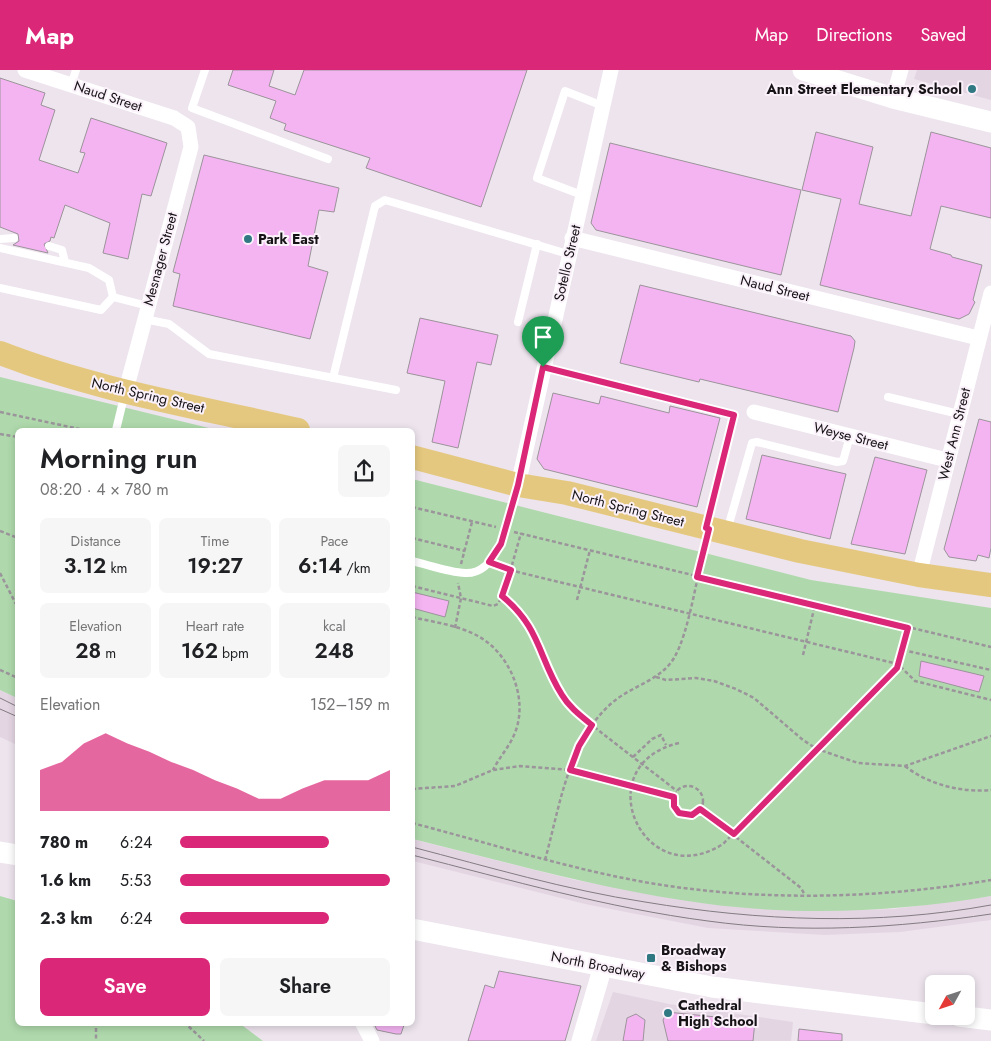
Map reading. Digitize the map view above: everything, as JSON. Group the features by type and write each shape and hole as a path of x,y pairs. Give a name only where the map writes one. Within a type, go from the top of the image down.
{"main road":[{"path":"803,70 893,98 991,122"},
{"name":"North Spring Street","path":"0,353 49,370 126,390 289,428"},
{"name":"North Spring Street","path":"415,458 518,485 567,493 800,551 919,575 991,586"},
{"path":"0,852 15,854"},
{"name":"North Broadway","path":"415,930 603,966 763,994 925,1013"},
{"path":"975,1018 991,1020"}],"street":[{"name":"Naud Street","path":"25,70 174,118 188,128"},
{"name":"Sotello Street","path":"518,485 568,254 611,70"},
{"path":"893,98 901,70"},
{"name":"Mesnager Street","path":"126,390 191,147 188,128"},
{"name":"Naud Street","path":"572,238 978,338"},
{"name":"West Ann Street","path":"919,575 991,293"},
{"name":"Weyse Street","path":"754,412 947,460"},
{"path":"581,1041 603,966"},
{"path":"364,1026 372,1041"}],"lane":[{"path":"71,85 76,70"},
{"path":"204,70 192,108 328,159"},
{"path":"582,195 537,178 565,91 603,106"},
{"path":"333,378 375,206 385,200 568,254"},
{"path":"0,239 14,238"},
{"path":"518,322 537,244"},
{"path":"49,246 62,250 65,262"},
{"path":"0,248 89,268 109,280 113,296"},
{"path":"0,288 102,310 113,296"},
{"path":"113,296 169,324 209,354 396,390"},
{"path":"543,367 734,415 714,530"},
{"path":"116,428 126,390"},
{"path":"888,397 959,414"},
{"path":"714,530 752,443 757,442 837,462 843,461 850,436"},
{"path":"415,561 467,573 474,572 489,562 501,544 518,485"}],"path":[{"path":"0,412 75,428"},
{"path":"0,434 15,436"},
{"path":"415,508 497,528"},
{"path":"462,564 472,522"},
{"path":"545,860 570,770 579,746 592,725 599,715 627,691 656,677 673,659 682,641 697,577 714,530"},
{"path":"0,531 15,537"},
{"path":"513,531 991,647"},
{"path":"415,587 492,606 498,604 511,570 521,533"},
{"path":"415,539 465,551"},
{"path":"577,600 590,550"},
{"path":"489,562 511,570 898,664 916,681 991,700"},
{"path":"0,573 15,602"},
{"path":"455,628 462,598 457,580"},
{"path":"502,596 521,614 531,628 563,697 592,725 677,791"},
{"path":"803,655 815,605"},
{"path":"415,618 476,634 497,652 508,665 518,694 517,729 493,770"},
{"path":"679,742 666,746 646,758 636,772 630,791 631,807 639,829 655,846 670,854 684,856 712,852 734,834 897,668 908,628"},
{"path":"903,650 991,670"},
{"path":"0,670 15,677"},
{"path":"656,677 666,680 705,680 736,689 754,698 803,740 817,748 858,763 905,766 991,736"},
{"path":"633,757 652,740 661,735 666,746"},
{"path":"415,789 455,786 493,770 520,766 570,770 674,797"},
{"path":"905,766 917,776 941,784 966,790 991,790"},
{"path":"686,786 695,788 702,795 700,809 692,815 679,813 674,806 674,797 677,791 686,786"},
{"path":"700,809 801,888 805,895"},
{"path":"415,824 545,860 644,882 711,892 845,896 905,892 991,880"},
{"path":"96,1026 96,1041"},
{"path":"188,1026 204,1041"}],"shaded area":[{"name":"Ann Street Elementary School","path":"917,70 991,70 991,100 914,79"},
{"path":"0,690 15,697 15,744 0,737"},
{"path":"415,840 575,880 709,904 783,910 859,910 894,909 991,896 991,920 900,932 825,935 708,928 585,904 415,862"},
{"name":"Cathedral High School","path":"613,992 669,1004 793,1022 791,1041 596,1041"}],"green space":[{"path":"0,377 209,428 15,428 15,697 0,690"},
{"path":"415,480 811,580 991,608 991,896 885,909 814,911 743,908 633,892 415,840"},
{"path":"0,896 15,900 15,1026 243,1026 263,1041 0,1041"}],"building":[{"path":"233,70 274,70 269,86 295,95 304,70 527,70 481,207 366,168 370,158 284,130 286,124 270,118 276,101 228,85"},
{"path":"0,78 45,93 41,105 55,110 39,160 78,173 85,153 80,152 91,118 167,143 151,196 142,194 128,259 103,253 110,223 65,205 54,238 51,237 50,241 44,244 48,253 13,245 19,241 18,234 0,227"},
{"path":"816,132 873,147 859,204 911,216 931,132 991,148 991,218 941,206 930,249 982,265 973,300 975,302 969,314 959,319 820,285 841,199 802,190"},
{"path":"610,143 801,190 781,275 596,230 591,223"},
{"name":"Park East","path":"204,155 339,188 334,212 319,210 308,266 328,272 310,339 173,306 180,274 173,272"},
{"path":"640,285 851,336 855,341 854,348 838,412 700,379 699,382 620,363"},
{"path":"420,318 498,335 491,365 477,362 458,448 432,442 445,381 407,373"},
{"path":"553,393 599,404 601,396 669,413 670,406 720,418 697,507 544,469 537,459"},
{"path":"979,419 991,422 991,548 989,558 978,555 976,561 949,557 944,549"},
{"path":"762,455 846,474 830,539 746,519"},
{"path":"875,457 927,470 905,554 851,544"},
{"path":"415,593 449,601 445,617 415,609"},
{"path":"921,661 984,676 979,692 919,676"},
{"path":"499,971 581,986 565,1041 468,1041 485,985 494,988"},
{"path":"667,1012 755,1021 753,1041 668,1041 663,1020"},
{"path":"636,1014 645,1020 643,1041 623,1041 627,1018"},
{"path":"375,1026 404,1026 401,1034 377,1030"},
{"path":"799,1029 842,1034 842,1041 798,1041"}],"tram line":[{"path":"0,698 15,706"},
{"path":"0,709 15,716"},
{"path":"415,848 528,878 615,897 731,913 775,917 861,918 948,912 991,905"},
{"path":"415,856 633,909 743,925 850,928 920,923 991,914"}],"place":[{"name":"Ann Street Elementary School","path":"972,89"},
{"name":"Park East","path":"248,239"},
{"name":"Broadway & Bishops","path":"651,958"},
{"name":"Cathedral High School","path":"668,1013"}],"route":[{"path":"543,367 734,415 706,528 709,529 697,577 908,628 897,668 734,834 700,809 692,815 679,813 674,806 674,797 570,770 579,746 592,725 563,697 531,628 512,604 502,596 511,570 489,562 501,544 518,485 543,367"}]}
